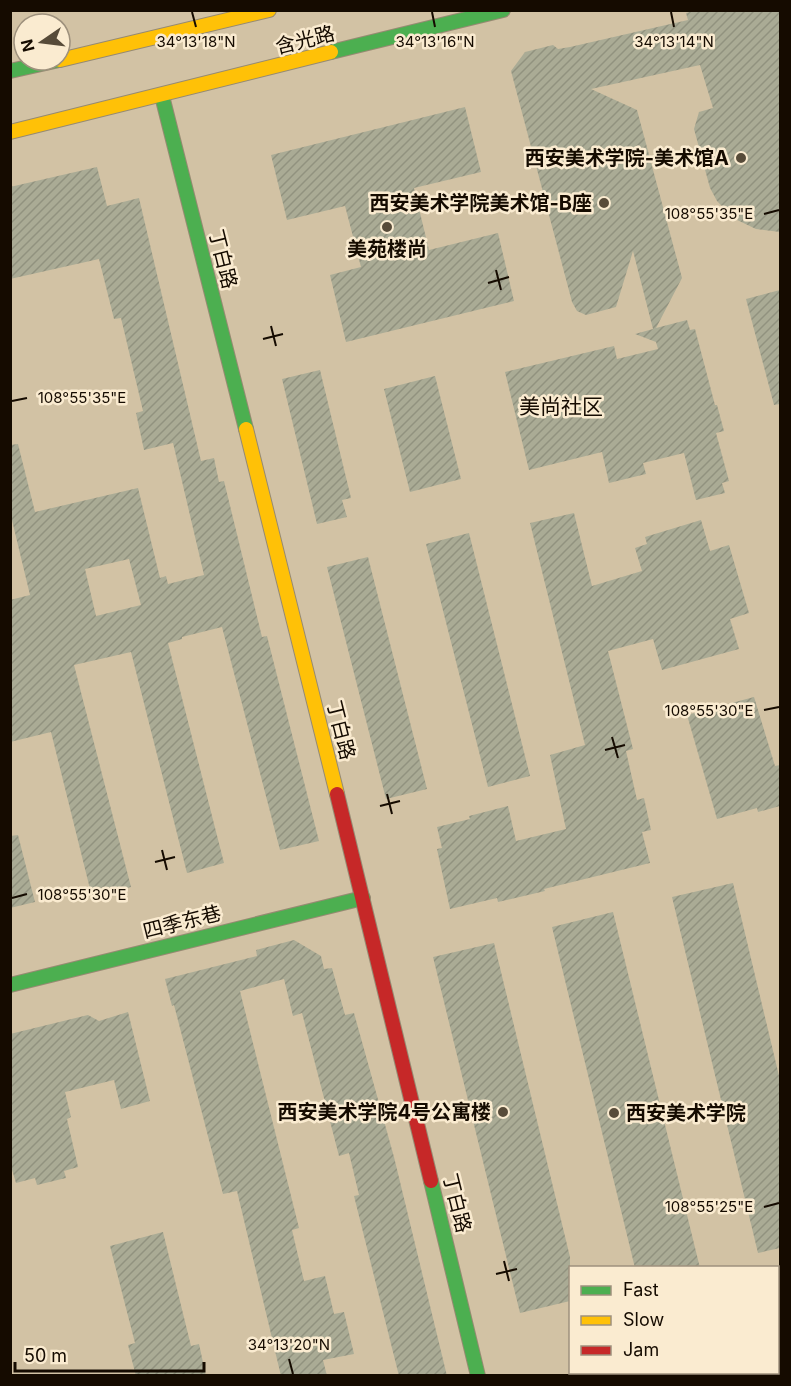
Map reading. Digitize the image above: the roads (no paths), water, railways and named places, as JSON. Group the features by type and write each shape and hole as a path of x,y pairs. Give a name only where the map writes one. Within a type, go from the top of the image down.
{"street":[{"name":"含光路","path":"72,57 269,10"},
{"name":"含光路","path":"10,132 503,10"},
{"name":"丁白路","path":"162,96 363,898 478,1376"},
{"name":"四季东巷","path":"10,985 363,898"}],"place":[{"name":"西安美术学院-美术馆A","path":"741,158"},
{"name":"西安美术学院美术馆-B座","path":"604,203"},
{"name":"美苑楼尚","path":"387,227"},
{"name":"西安美术学院4号公寓楼","path":"503,1112"},
{"name":"西安美术学院","path":"614,1113"}],"district":[{"name":"美尚社区","path":"561,407"}]}
